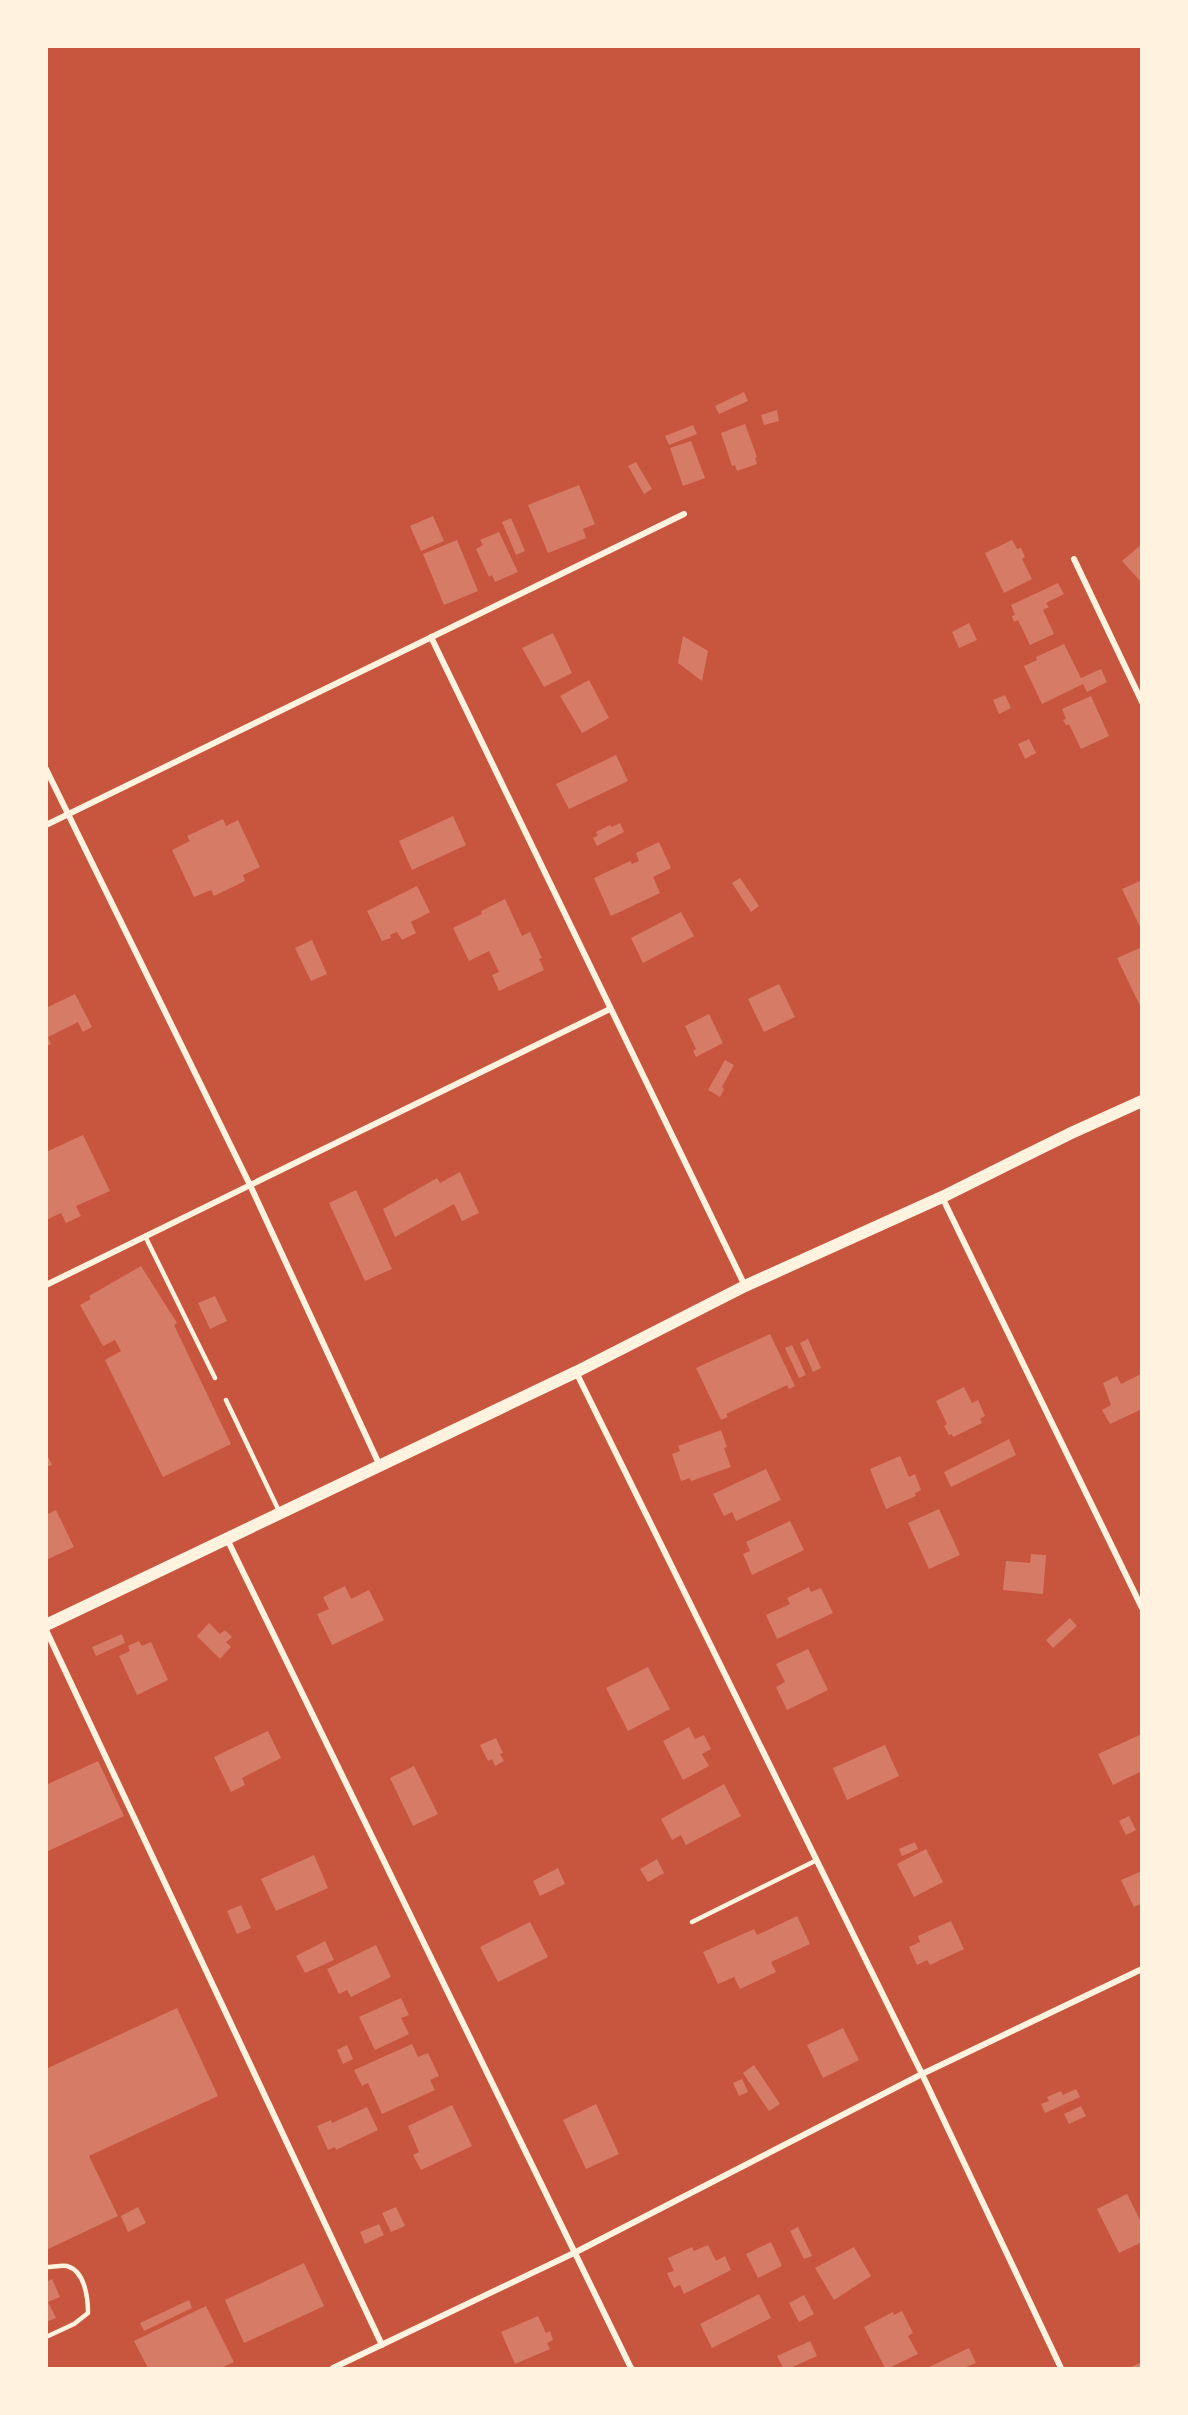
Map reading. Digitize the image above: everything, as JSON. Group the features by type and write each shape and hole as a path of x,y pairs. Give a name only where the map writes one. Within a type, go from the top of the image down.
{"main road":[{"path":"46,1625 576,1372 745,1286 942,1197 1069,1134 1142,1101"}],"street":[{"path":"46,825 684,513"},
{"path":"1074,559 1142,702"},
{"path":"431,637 745,1286"},
{"path":"46,769 250,1185 380,1466"},
{"path":"46,1285 610,1009"},
{"path":"942,1197 1142,1608"},
{"path":"576,1372 922,2074 1060,2368"},
{"path":"227,1539 631,2368"},
{"path":"46,1630 382,2345"},
{"path":"333,2368 576,2252 922,2074 1142,1969"}],"lane":[{"path":"145,1236 215,1378"},
{"path":"226,1400 280,1514"},
{"path":"692,1922 817,1860"},
{"path":"46,2267 67,2266 78,2273 88,2295 88,2313 74,2324 46,2337"}],"building":[{"path":"744,392 748,401 719,414 715,406"},
{"path":"777,410 779,421 764,425 761,415"},
{"path":"745,424 757,457 755,458 757,464 737,471 735,465 732,466 721,433"},
{"path":"693,425 697,434 669,445 665,436"},
{"path":"691,441 705,478 683,486 670,448"},
{"path":"636,462 652,489 644,494 628,466"},
{"path":"579,485 595,524 583,529 586,538 548,553 528,505"},
{"path":"433,516 444,541 421,551 410,526"},
{"path":"511,518 525,551 516,555 502,522"},
{"path":"499,532 518,572 495,582 492,575 489,577 476,549 483,545 480,540"},
{"path":"457,540 478,591 444,605 423,554"},
{"path":"1012,540 1017,549 1021,548 1025,557 1022,559 1032,579 1004,593 985,553"},
{"path":"1142,544 1142,583 1122,561"},
{"path":"1058,583 1064,594 1046,603 1049,607 1043,610 1054,634 1030,645 1018,620 1014,622 1012,616 1015,615 1011,605"},
{"path":"969,623 977,640 959,648 952,632"},
{"path":"553,633 572,673 544,687 522,648"},
{"path":"683,636 708,651 702,681 678,663"},
{"path":"1064,644 1081,678 1101,669 1107,682 1087,692 1083,684 1042,704 1024,666 1037,660 1036,657"},
{"path":"589,680 609,718 582,733 560,696"},
{"path":"1005,695 1011,708 999,714 993,700"},
{"path":"1091,696 1109,736 1081,749 1069,724 1066,725 1063,720 1066,719 1062,709"},
{"path":"1029,739 1036,753 1025,759 1018,744"},
{"path":"616,755 628,781 569,809 556,784"},
{"path":"453,816 466,845 412,870 399,841"},
{"path":"223,819 226,826 238,820 260,867 243,875 245,881 214,896 211,890 194,897 172,850 190,841 187,836"},
{"path":"620,823 624,832 597,846 593,838 598,835 596,832"},
{"path":"659,842 671,868 653,877 660,893 611,916 594,878 630,861 632,864 639,861 636,853"},
{"path":"740,878 759,906 751,912 732,883"},
{"path":"1142,880 1142,931 1122,889"},
{"path":"417,886 430,912 411,922 416,933 402,940 397,932 390,935 391,938 382,941 367,911"},
{"path":"505,899 522,936 530,932 542,958 539,959 544,970 499,991 492,975 499,972 489,951 469,961 453,928 482,914 481,911"},
{"path":"681,912 694,936 643,963 631,938"},
{"path":"312,940 327,974 311,981 295,948"},
{"path":"1142,947 1142,1010 1117,958"},
{"path":"779,984 795,1017 764,1032 748,999"},
{"path":"75,994 92,1027 83,1032 78,1022 48,1037 51,1044 46,1046 46,1008"},
{"path":"709,1014 723,1043 696,1057 693,1051 696,1049 685,1026"},
{"path":"725,1060 734,1065 722,1087 724,1089 720,1097 708,1090"},
{"path":"83,1135 110,1191 76,1206 81,1216 66,1223 61,1213 46,1220 46,1152"},
{"path":"460,1172 479,1213 462,1221 454,1204 395,1237 383,1209 437,1178 440,1183"},
{"path":"356,1190 392,1269 365,1281 329,1203"},
{"path":"141,1266 177,1323 174,1325 231,1444 163,1477 105,1360 121,1351 115,1340 103,1346 80,1305 91,1299 89,1296"},
{"path":"215,1296 227,1321 210,1329 198,1303"},
{"path":"770,1334 795,1386 789,1389 787,1385 726,1414 728,1417 721,1420 696,1368"},
{"path":"808,1339 821,1368 813,1372 800,1343"},
{"path":"792,1345 806,1375 799,1378 785,1348"},
{"path":"1141,1374 1142,1409 1110,1424 1102,1410 1111,1405 1103,1383 1117,1376 1121,1384"},
{"path":"964,1387 972,1403 978,1400 985,1416 980,1419 982,1423 953,1437 952,1434 949,1435 944,1426 947,1424 936,1401"},
{"path":"721,1430 727,1447 724,1448 731,1467 691,1481 690,1478 681,1481 672,1454 680,1451 678,1446"},
{"path":"1009,1439 1016,1455 951,1487 944,1472"},
{"path":"46,1453 52,1465 46,1467"},
{"path":"900,1456 909,1477 915,1474 921,1490 915,1493 916,1496 886,1509 870,1469"},
{"path":"766,1469 781,1500 736,1521 732,1512 724,1516 713,1494"},
{"path":"939,1509 960,1555 929,1569 908,1523"},
{"path":"46,1510 48,1514 56,1510 74,1547 46,1560"},
{"path":"790,1521 804,1550 752,1575 743,1554 750,1551 746,1542"},
{"path":"1031,1554 1046,1555 1043,1594 1003,1590 1006,1561 1030,1563"},
{"path":"345,1586 351,1599 369,1590 384,1620 332,1645 317,1614 329,1609 323,1597"},
{"path":"809,1587 811,1592 821,1588 833,1613 777,1639 766,1615 790,1604 787,1598"},
{"path":"1070,1618 1077,1626 1053,1648 1046,1640"},
{"path":"209,1623 220,1634 225,1630 232,1637 226,1642 231,1647 220,1659 197,1636"},
{"path":"122,1634 125,1643 96,1656 92,1647"},
{"path":"139,1641 142,1646 151,1642 168,1680 137,1695 119,1656 130,1651 128,1646"},
{"path":"808,1649 828,1690 787,1710 776,1687 785,1682 776,1664"},
{"path":"648,1667 670,1709 628,1731 606,1688"},
{"path":"689,1727 695,1739 704,1735 711,1749 702,1754 709,1766 683,1780 663,1741"},
{"path":"268,1731 281,1758 242,1778 245,1785 231,1792 214,1757"},
{"path":"1142,1734 1142,1771 1113,1785 1098,1754"},
{"path":"496,1738 504,1761 495,1766 492,1759 488,1761 480,1745"},
{"path":"885,1745 899,1776 847,1800 833,1768"},
{"path":"98,1761 124,1816 46,1852 46,1785"},
{"path":"414,1766 438,1814 413,1826 390,1778"},
{"path":"724,1784 741,1816 686,1845 681,1835 672,1840 661,1819"},
{"path":"1129,1816 1136,1830 1126,1835 1119,1821"},
{"path":"915,1842 918,1849 902,1856 899,1849"},
{"path":"926,1849 943,1882 914,1897 897,1864"},
{"path":"314,1855 328,1888 276,1911 261,1879"},
{"path":"657,1859 664,1873 648,1882 640,1869"},
{"path":"558,1868 565,1884 540,1896 533,1881"},
{"path":"1142,1871 1142,1903 1134,1907 1121,1880"},
{"path":"241,1905 251,1928 237,1934 227,1911"},
{"path":"797,1916 810,1944 771,1962 776,1972 740,1989 734,1977 718,1984 703,1952 754,1929 757,1935"},
{"path":"951,1921 964,1949 930,1965 927,1960 917,1965 909,1947 920,1942 918,1936"},
{"path":"530,1922 548,1957 498,1982 480,1947"},
{"path":"325,1941 334,1960 305,1973 296,1956"},
{"path":"376,1945 391,1977 351,1997 347,1990 339,1994 327,1969"},
{"path":"401,1998 409,2015 401,2018 409,2034 375,2050 359,2017"},
{"path":"177,2008 218,2096 89,2156 118,2216 46,2250 46,2069"},
{"path":"843,2028 859,2060 823,2078 807,2045"},
{"path":"412,2044 418,2057 428,2053 439,2076 430,2080 435,2090 382,2114 368,2083 362,2086 354,2070"},
{"path":"347,2045 353,2059 343,2064 337,2050"},
{"path":"754,2065 780,2104 769,2111 743,2073"},
{"path":"742,2079 748,2092 739,2096 733,2083"},
{"path":"1076,2089 1080,2097 1045,2113 1041,2104 1049,2101 1047,2097 1061,2091 1063,2095"},
{"path":"596,2104 619,2154 586,2169 563,2120"},
{"path":"452,2105 472,2146 421,2170 413,2155 419,2152 408,2126"},
{"path":"1081,2106 1086,2116 1069,2124 1064,2114"},
{"path":"367,2107 378,2130 336,2150 335,2147 328,2150 317,2126 331,2120 332,2123"},
{"path":"1127,2194 1142,2224 1142,2242 1119,2253 1097,2209"},
{"path":"138,2207 146,2223 128,2232 121,2216"},
{"path":"396,2207 405,2226 391,2232 382,2213"},
{"path":"379,2224 384,2235 365,2244 360,2232"},
{"path":"798,2227 812,2256 804,2259 790,2231"},
{"path":"771,2242 782,2266 758,2278 746,2254"},
{"path":"708,2245 716,2261 725,2256 731,2270 684,2294 680,2285 674,2288 667,2273 674,2271 668,2258 692,2247 694,2251"},
{"path":"854,2247 871,2276 834,2300 815,2268"},
{"path":"304,2263 324,2306 244,2343 225,2300"},
{"path":"52,2279 60,2297 48,2302 56,2318 46,2322 46,2282"},
{"path":"759,2294 771,2318 712,2348 700,2324"},
{"path":"804,2295 814,2314 799,2322 789,2303"},
{"path":"189,2300 192,2308 144,2331 140,2323"},
{"path":"206,2306 234,2362 221,2368 148,2368 134,2341"},
{"path":"902,2311 913,2333 908,2336 918,2354 885,2368 864,2327 893,2312 894,2315"},
{"path":"538,2316 546,2333 550,2331 553,2340 547,2343 550,2349 515,2364 501,2332"},
{"path":"810,2341 817,2356 790,2368 783,2368 777,2356"},
{"path":"969,2348 976,2363 964,2368 927,2368"},
{"path":"1142,2362 1142,2368 1131,2367"}]}
